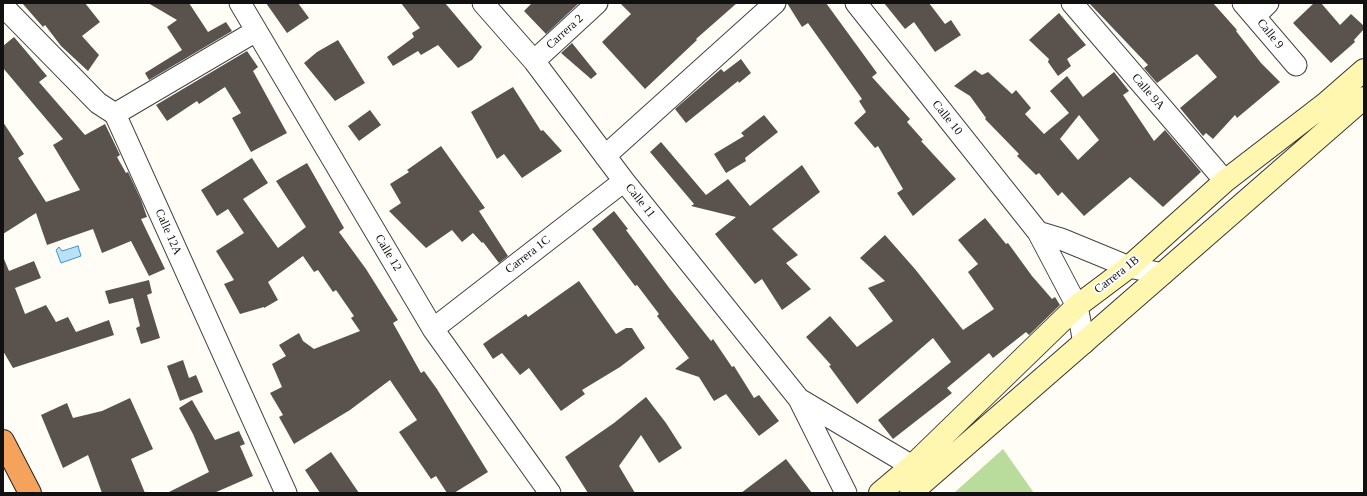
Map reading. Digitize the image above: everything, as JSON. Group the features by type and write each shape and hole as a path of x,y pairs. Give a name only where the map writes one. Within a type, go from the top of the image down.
{"highway":[{"path":"3,441 30,493"}],"street":[{"name":"Calle 12","path":"240,3 433,329 550,493"},
{"name":"Calle 11","path":"483,3 534,61 624,181 799,399"},
{"name":"Carrera 2","path":"534,61 597,3"},
{"path":"605,156 775,3"},
{"name":"Calle 10","path":"856,3 1038,232 1077,306 1084,343"},
{"name":"Calle 9A","path":"1072,3 1225,181"},
{"path":"3,6 98,103 115,114 256,31"},
{"name":"Calle 9","path":"1255,7 1296,65"},
{"name":"Carrera 1B","path":"880,493 912,466 1077,306 1129,266 1225,181 1325,104 1364,70"},
{"path":"911,493 1364,98"},
{"name":"Calle 12A","path":"115,114 286,493"},
{"name":"Carrera 1C","path":"433,329 624,181"},
{"path":"1038,232 1061,238 1129,266 1163,274"},
{"path":"799,399 912,466 933,475"},
{"path":"799,399 846,493"}],"green space":[{"path":"1003,449 1034,493 954,493"}],"water":[{"path":"78,246 81,256 61,263 56,250 59,247 62,251"}],"building":[{"path":"22,3 85,3 100,22 82,36 99,55 88,71 61,46 45,25 43,27"},
{"path":"148,3 189,3 208,32 226,22 232,31 149,80 145,73 182,50 167,27 177,20"},
{"path":"266,3 298,3 309,18 287,33"},
{"path":"401,3 445,3 482,47 472,60 458,68 438,45 421,55 418,51 393,66 387,57 414,37 412,33 420,28"},
{"path":"532,3 579,3 546,34 524,11"},
{"path":"620,3 737,3 696,39 697,40 645,89 602,42 631,14"},
{"path":"787,3 826,3 877,73 872,77 910,119 907,122 923,140 921,141 956,179 913,216 897,193 903,189 878,146 875,148 854,123 866,112 859,101 862,99 808,23 802,27"},
{"path":"884,3 929,3 945,24 951,20 961,35 935,52 914,22 905,29"},
{"path":"1089,3 1213,3 1237,30 1236,31 1261,63 1280,82 1237,118 1235,115 1213,139 1206,133 1203,136 1180,108 1217,77 1197,54 1157,83 1144,68 1148,65"},
{"path":"1314,3 1321,3 1340,25 1351,14 1364,26 1364,29 1354,40 1355,42 1331,63 1293,23"},
{"path":"1059,13 1086,45 1067,59 1071,66 1058,76 1048,62 1049,59 1029,40"},
{"path":"14,37 47,76 39,82 85,135 105,124 120,155 117,157 126,173 128,172 141,200 147,217 141,219 165,269 149,276 131,241 102,253 93,229 47,245 36,213 3,234 3,122 24,154 18,158 46,202 80,190 53,145 63,139 3,68 3,46"},
{"path":"338,40 365,83 335,101 304,63 317,52"},
{"path":"572,43 597,74 591,79 561,53"},
{"path":"247,51 258,67 253,71 287,133 251,152 232,118 241,113 225,87 199,104 197,101 167,121 156,105"},
{"path":"741,59 751,73 739,83 738,81 686,123 675,109 721,69 724,72"},
{"path":"975,70 982,75 988,72 1012,94 1016,90 1031,108 1025,114 1044,134 1069,113 1050,91 1067,76 1083,97 1114,72 1129,91 1123,95 1154,141 1165,130 1201,172 1163,207 1130,177 1084,216 1062,192 1058,196 1039,173 1036,175 1017,156 1019,154 985,119 986,118 970,96 954,86","holes":["1079,115 1099,140 1078,160 1060,139"]},
{"path":"513,87 541,131 543,130 562,151 522,178 504,154 497,159 471,112"},
{"path":"370,110 381,125 359,141 348,126"},
{"path":"764,115 778,132 745,158 746,161 726,173 714,154 744,136 741,133"},
{"path":"661,142 706,195 728,179 750,206 802,165 820,192 772,229 798,255 786,263 811,289 782,310 762,279 755,284 715,234 736,217 691,206 694,204 650,152"},
{"path":"441,146 485,208 479,211 508,256 499,263 483,242 482,243 473,233 462,242 452,230 426,248 389,211 401,203 390,184 409,172 407,170"},
{"path":"252,158 268,183 243,199 278,248 306,227 276,181 307,163 344,228 339,232 366,269 398,320 393,323 421,373 424,371 437,389 488,472 454,493 447,493 436,476 431,479 399,432 417,420 390,380 350,410 294,444 279,417 283,415 270,393 282,387 272,364 286,356 279,345 299,333 303,341 314,349 360,331 351,318 354,316 336,290 333,292 318,270 314,272 303,256 268,282 278,300 264,308 240,314 224,284 234,280 216,251 244,233 228,209 217,216 201,190"},
{"path":"614,211 628,229 626,230 670,289 711,341 713,339 732,367 734,366 754,398 759,395 779,421 759,436 726,394 714,401 699,377 675,369 689,358 657,316 659,314 637,285 635,286 592,229"},
{"path":"985,218 1006,244 1008,243 1032,276 1052,299 1055,297 1060,305 1029,335 1026,332 993,358 989,353 947,388 952,393 893,439 878,420 951,362 933,338 857,404 829,366 831,365 806,337 830,316 857,347 893,321 868,288 885,281 860,258 885,235 915,269 963,330 994,309 968,272 978,264 958,240"},
{"path":"4,259 9,271 34,261 41,278 15,288 25,314 46,305 56,322 68,317 76,332 109,320 114,335 13,368 3,351"},
{"path":"149,280 152,293 147,295 160,338 141,344 136,328 140,326 133,298 109,304 105,291"},
{"path":"579,281 616,334 626,328 632,328 645,348 620,367 582,390 585,394 561,411 529,368 520,375 502,353 493,359 483,344 526,314 528,317"},
{"path":"183,360 189,378 196,375 203,392 180,401 167,366"},
{"path":"646,397 666,423 682,448 659,463 641,435 619,466 635,493 588,493 565,457 614,423"},
{"path":"130,398 153,449 131,459 145,493 102,493 88,455 63,468 41,415 67,403 73,418 102,411"},
{"path":"192,400 215,440 239,431 245,444 240,446 253,476 214,493 167,493 209,472 193,434 179,408"},
{"path":"331,452 359,493 320,493 305,470"},
{"path":"786,459 812,493 741,493"}]}
